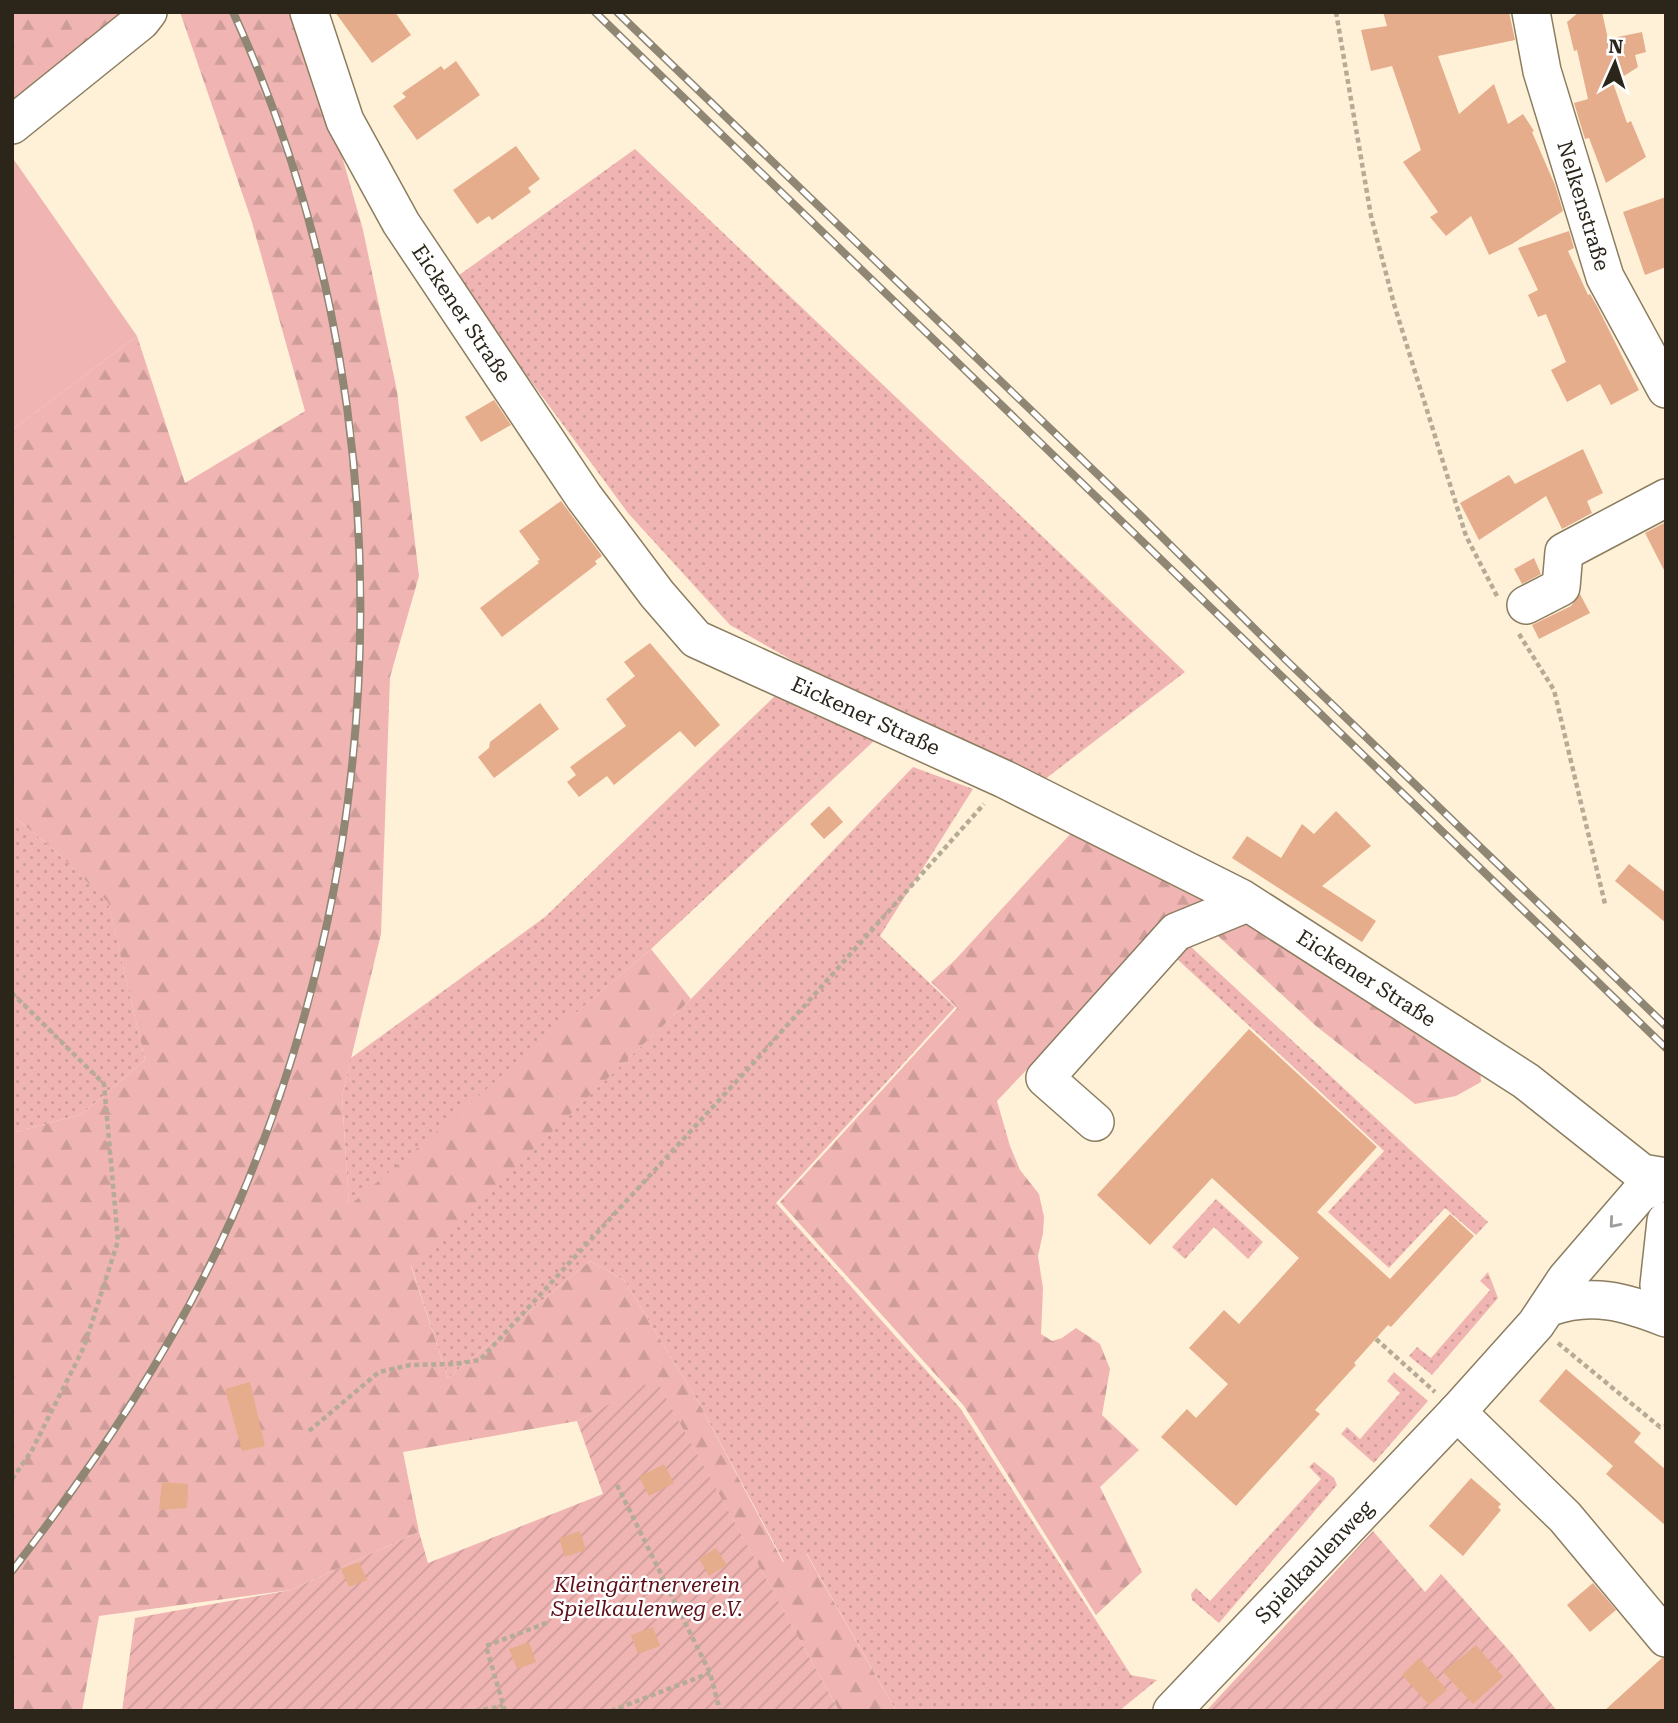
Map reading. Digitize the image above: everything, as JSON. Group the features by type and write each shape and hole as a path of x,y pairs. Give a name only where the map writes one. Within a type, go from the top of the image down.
{"street":[{"path":"12,125 141,21 148,12"},
{"name":"Eickener Straße","path":"309,12 345,121 401,223 584,497 657,594 696,639 1004,779 1247,903 1526,1081 1642,1173 1666,1179"},
{"name":"Nelkenstraße","path":"1531,12 1542,71 1605,277 1666,389"},
{"path":"1513,610 1561,587 1564,552 1666,498"},
{"path":"1095,1122 1045,1078 1177,932 1247,903"},
{"name":"Spielkaulenweg","path":"1172,1711 1457,1412 1543,1315 1566,1279 1640,1193 1666,1179"},
{"path":"1666,1220 1659,1285 1666,1317"},
{"path":"1543,1315 1570,1299 1589,1298 1642,1308 1666,1317"},
{"path":"1457,1412 1564,1517 1666,1638"}],"path":[{"path":"1336,12 1371,216 1394,304 1466,536 1513,610 1554,690 1605,904"},
{"path":"309,1431 379,1372 410,1364 454,1364 480,1360 962,832 1004,779"},
{"path":"12,993 104,1084 118,1241 84,1347 31,1452 12,1479"},
{"path":"1543,1315 1660,1427 1666,1426"},
{"path":"1376,1339 1457,1412"},
{"path":"617,1485 710,1673 720,1711"},
{"path":"475,1711 504,1708 486,1646 549,1622"},
{"path":"611,1711 710,1673"}],"green space":[{"path":"12,12 161,12 12,132"},
{"path":"180,12 301,12 363,230 397,391 419,576 390,677 381,934 342,1096 349,1206 651,949 691,999 411,1266 448,1378 590,1261 624,1280 699,1403 783,1562 806,1553 896,1711 839,1711 656,1381 577,1421 403,1452 419,1532 291,1590 99,1616 82,1711 12,1711 12,1133 82,1114 145,1060 108,902 52,848 12,815 12,430 137,336 185,483 305,411 251,219"},
{"path":"635,149 1185,672 1040,783 804,667 730,625 628,513 455,278"},
{"path":"12,157 137,336 12,430"},
{"path":"776,695 875,740 651,949 349,1207 342,1096 351,1058 545,917"},
{"path":"913,767 973,789 880,936 955,1007 776,1203 960,1408 1131,1675 1157,1680 1119,1711 896,1711 807,1554 784,1562 699,1403 624,1280 590,1261 448,1378 411,1265 691,999"},
{"path":"12,815 52,848 108,901 145,1060 82,1114 12,1133"},
{"path":"1074,830 1202,891 1205,902 1159,930 997,1101 1010,1146 1020,1170 1039,1194 1044,1217 1038,1256 1043,1288 1041,1334 1052,1341 1062,1338 1076,1328 1100,1344 1110,1369 1102,1415 1139,1450 1100,1487 1142,1572 1096,1615 964,1406 780,1202 957,1008 931,982 955,960"},
{"path":"1254,921 1480,1066 1481,1082 1456,1096 1415,1104 1316,1026 1218,936"},
{"path":"1189,945 1488,1222 1476,1235 1445,1208 1389,1268 1328,1212 1384,1151 1176,958"},
{"path":"1216,1199 1263,1242 1248,1259 1214,1227 1185,1259 1172,1247"},
{"path":"1488,1272 1498,1298 1432,1375 1409,1356 1417,1347 1431,1358 1490,1290 1480,1281"},
{"path":"1394,1372 1428,1401 1374,1463 1341,1434 1347,1427 1360,1439 1400,1393 1387,1381"},
{"name":"Kleingärtnerverein Spielkaulenweg e.V.","path":"656,1380 839,1711 122,1711 135,1618 291,1590 419,1532 428,1563 603,1494 577,1421"},
{"path":"1314,1462 1334,1478 1337,1485 1219,1623 1192,1600 1191,1594 1196,1588 1210,1601 1321,1479 1309,1467"},
{"path":"1373,1531 1425,1592 1441,1574 1513,1655 1557,1711 1206,1711"}],"building":[{"path":"335,12 395,12 411,35 372,63"},
{"path":"1383,12 1509,12 1515,40 1438,56 1459,114 1494,84 1508,124 1523,114 1534,131 1532,132 1563,211 1512,244 1489,255 1471,216 1446,236 1430,217 1438,212 1403,162 1421,150 1392,66 1371,71 1361,30 1387,26"},
{"path":"1579,12 1602,12 1608,39 1642,32 1646,52 1635,55 1638,67 1613,83 1627,123 1631,121 1646,157 1606,183 1589,138 1585,139 1574,103 1588,99 1577,50 1574,51 1567,22"},
{"path":"456,61 480,95 417,140 393,106 406,97 402,93 441,66 444,70"},
{"path":"516,146 540,179 528,188 531,192 492,220 489,216 477,224 453,190"},
{"path":"1666,197 1666,267 1645,275 1623,212"},
{"path":"1569,231 1574,248 1568,251 1588,295 1590,294 1598,308 1639,390 1611,405 1600,384 1567,402 1551,370 1566,362 1546,314 1538,317 1528,295 1538,290 1518,248"},
{"path":"494,400 511,425 481,442 465,417"},
{"path":"1583,449 1603,493 1587,501 1592,513 1562,529 1546,496 1479,540 1460,503 1509,475 1515,484"},
{"path":"561,501 602,556 595,561 597,564 502,637 480,608 539,563 537,561 540,560 519,531"},
{"path":"1666,522 1666,574 1645,533"},
{"path":"1534,558 1541,574 1522,584 1514,569"},
{"path":"1580,594 1590,613 1539,639 1532,625 1571,606"},
{"path":"650,643 720,725 695,747 680,731 614,785 607,776 579,797 567,782 576,775 570,767 626,726 606,699 635,676 624,662"},
{"path":"540,703 559,729 494,778 478,757 489,748 490,742"},
{"path":"829,806 843,822 824,839 810,824"},
{"path":"1336,811 1371,846 1322,886 1376,921 1362,942 1232,858 1247,836 1281,858 1302,824 1314,834"},
{"path":"1629,864 1666,893 1666,923 1615,881"},
{"path":"1249,1029 1377,1147 1317,1212 1390,1279 1450,1214 1474,1236 1391,1327 1388,1325 1354,1363 1356,1365 1315,1410 1320,1414 1236,1506 1161,1437 1187,1409 1196,1418 1228,1384 1189,1348 1224,1310 1239,1324 1299,1258 1212,1178 1150,1245 1097,1195"},
{"path":"1566,1369 1641,1433 1634,1442 1666,1470 1666,1526 1606,1474 1613,1466 1539,1401"},
{"path":"250,1382 265,1446 242,1451 225,1389"},
{"path":"664,1464 674,1483 649,1496 639,1477"},
{"path":"1471,1478 1501,1504 1498,1507 1501,1510 1463,1556 1429,1526"},
{"path":"162,1482 188,1484 187,1508 159,1510"},
{"path":"580,1531 586,1550 565,1557 559,1538"},
{"path":"716,1548 727,1565 709,1576 699,1559"},
{"path":"359,1562 367,1580 349,1587 341,1569"},
{"path":"1593,1583 1616,1610 1590,1632 1567,1605"},
{"path":"653,1627 660,1646 638,1654 631,1635"},
{"path":"529,1642 536,1662 517,1669 509,1649"},
{"path":"1476,1645 1503,1677 1473,1704 1443,1672"},
{"path":"1419,1658 1447,1690 1429,1705 1402,1675"},
{"path":"1662,1658 1666,1658 1666,1711 1604,1711"}],"railway":[{"path":"12,1571 104,1445 160,1357 186,1312 232,1218 287,1073 327,923 352,770 360,615 353,460 330,307 290,157 233,12"},
{"path":"595,12 1666,1048"},
{"path":"617,12 1666,1026"}]}
